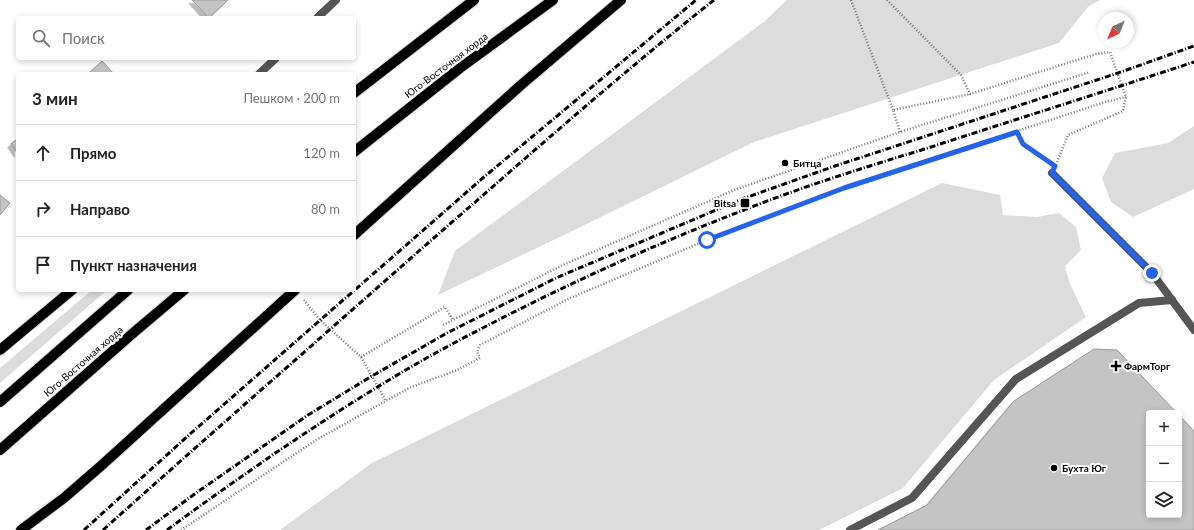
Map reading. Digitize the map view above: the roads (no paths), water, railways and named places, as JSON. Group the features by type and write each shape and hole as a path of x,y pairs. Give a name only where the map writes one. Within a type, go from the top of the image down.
{"main road":[{"path":"356,91 474,0"},
{"name":"Юго-Восточная хорда","path":"356,150 460,68 553,0"},
{"path":"356,233 521,85 621,0"},
{"path":"0,350 70,292"},
{"path":"0,402 126,292"},
{"name":"Юго-Восточная хорда","path":"0,450 182,292"},
{"path":"21,530 64,498 102,465 293,292"}],"street":[{"path":"319,16 336,0"},
{"path":"261,72 274,60"},
{"path":"1053,170 1152,273 1194,330"},
{"path":"850,530 912,498 1016,379 1139,303 1172,300"}],"railway":[{"path":"356,289 484,177 696,0"},
{"path":"103,530 529,155 602,92 714,0"},
{"path":"146,530 196,493 308,415 447,333 556,278 742,199 835,166 1118,73 1194,46"},
{"path":"167,530 274,454 385,382 489,324 597,272 670,240 789,193 1194,62"},
{"path":"84,530 190,434 352,292"}],"place":[{"name":"Битца","path":"785,163"},
{"name":"Bitsa","path":"745,203"},
{"name":"ФармТорг","path":"1116,366"},
{"name":"Бухта Юг","path":"1054,468"}]}
